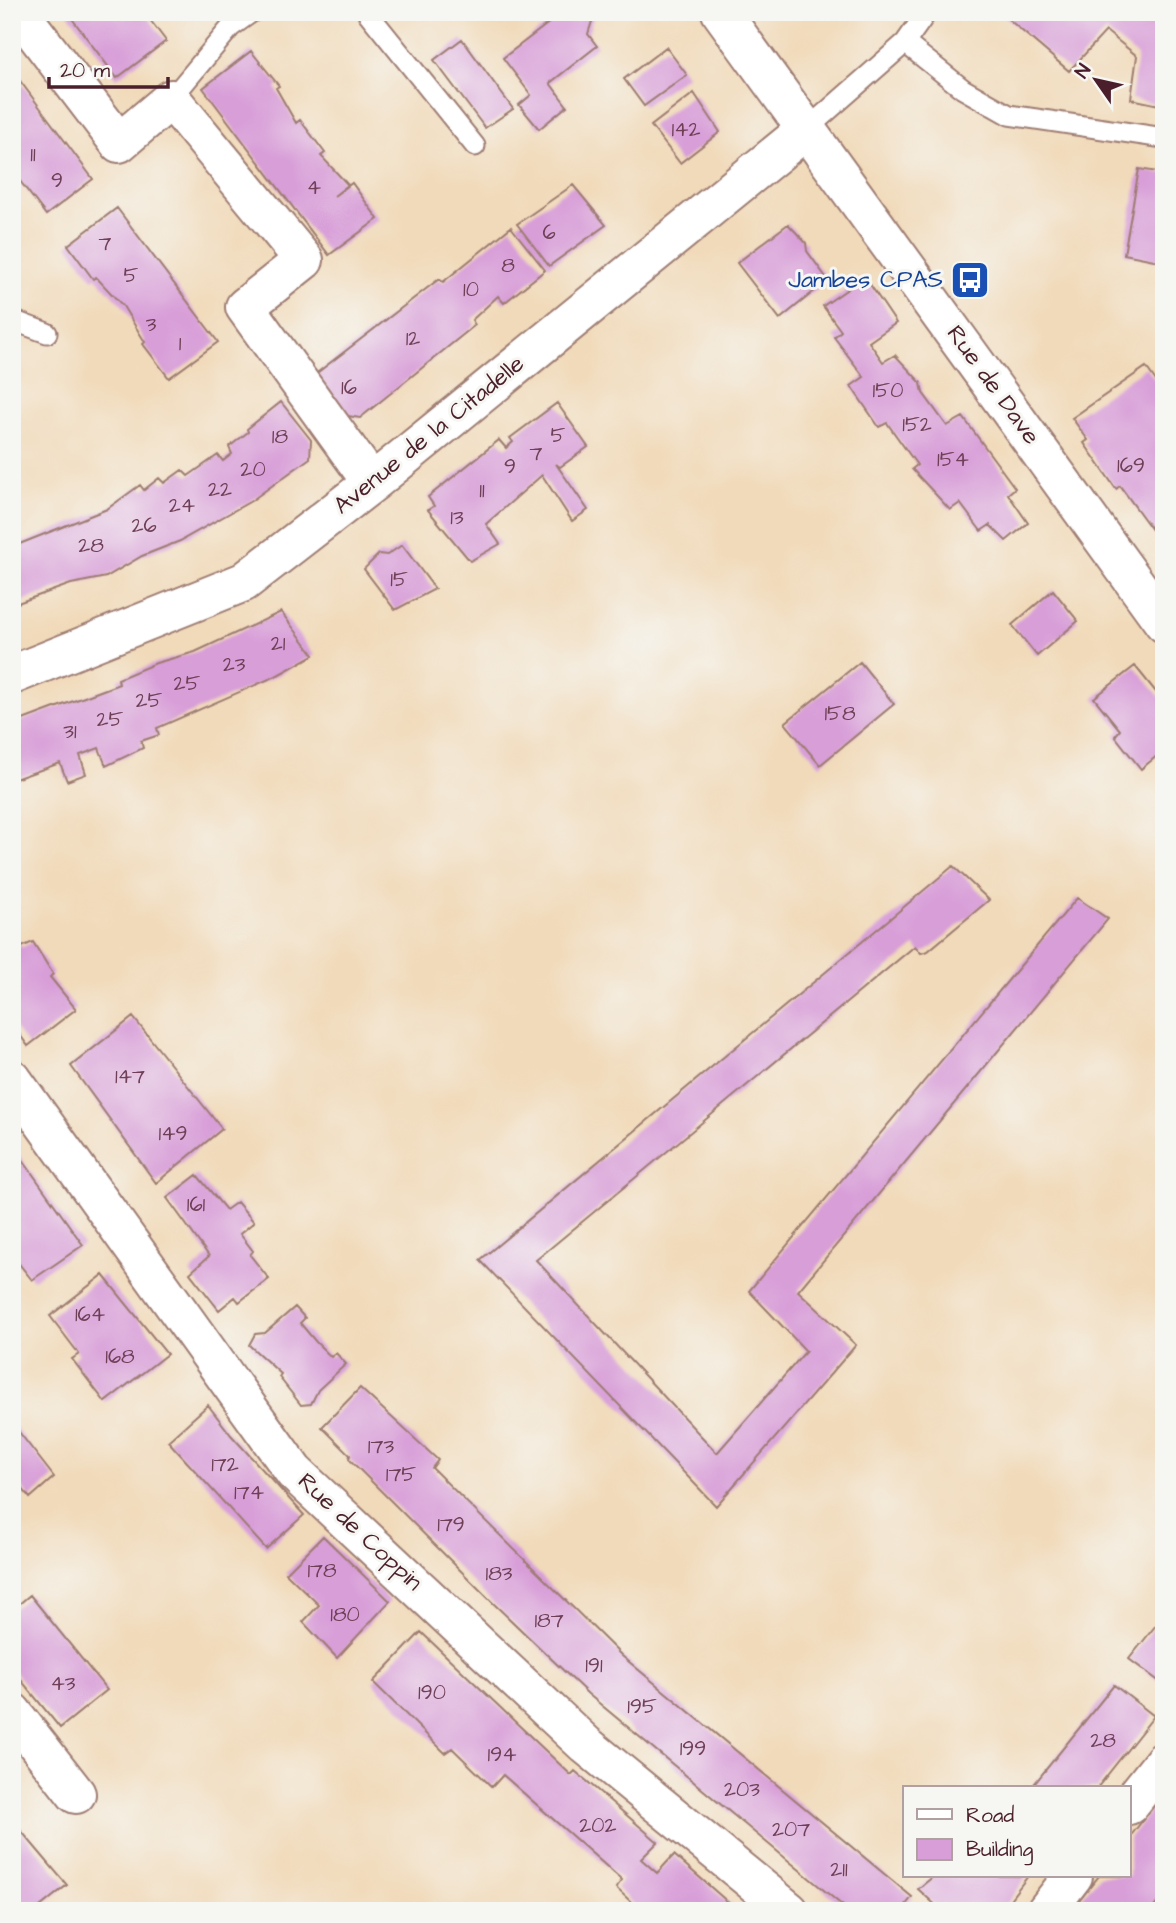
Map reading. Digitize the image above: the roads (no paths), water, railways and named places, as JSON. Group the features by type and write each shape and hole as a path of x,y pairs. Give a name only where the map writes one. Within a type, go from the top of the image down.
{"street":[{"path":"19,12 119,143 171,99 304,260 245,307 372,483"},
{"name":"Rue de Dave","path":"721,12 1164,623"},
{"name":"Avenue de la Citadelle","path":"12,675 244,582 372,483 807,129"},
{"name":"Rue de Coppin","path":"12,1079 294,1472 586,1745 789,1911"},
{"path":"12,1712 76,1794"},
{"path":"1130,1804 1164,1761"},
{"path":"1046,1911 1071,1878"}],"lane":[{"path":"171,99 231,27 252,12"},
{"path":"367,12 475,146"},
{"path":"807,129 905,43 927,12"},
{"path":"905,43 963,89 1009,115 1164,138"},
{"path":"12,320 47,333"}],"place":[{"name":"Jambes CPAS","path":"970,280"}]}
